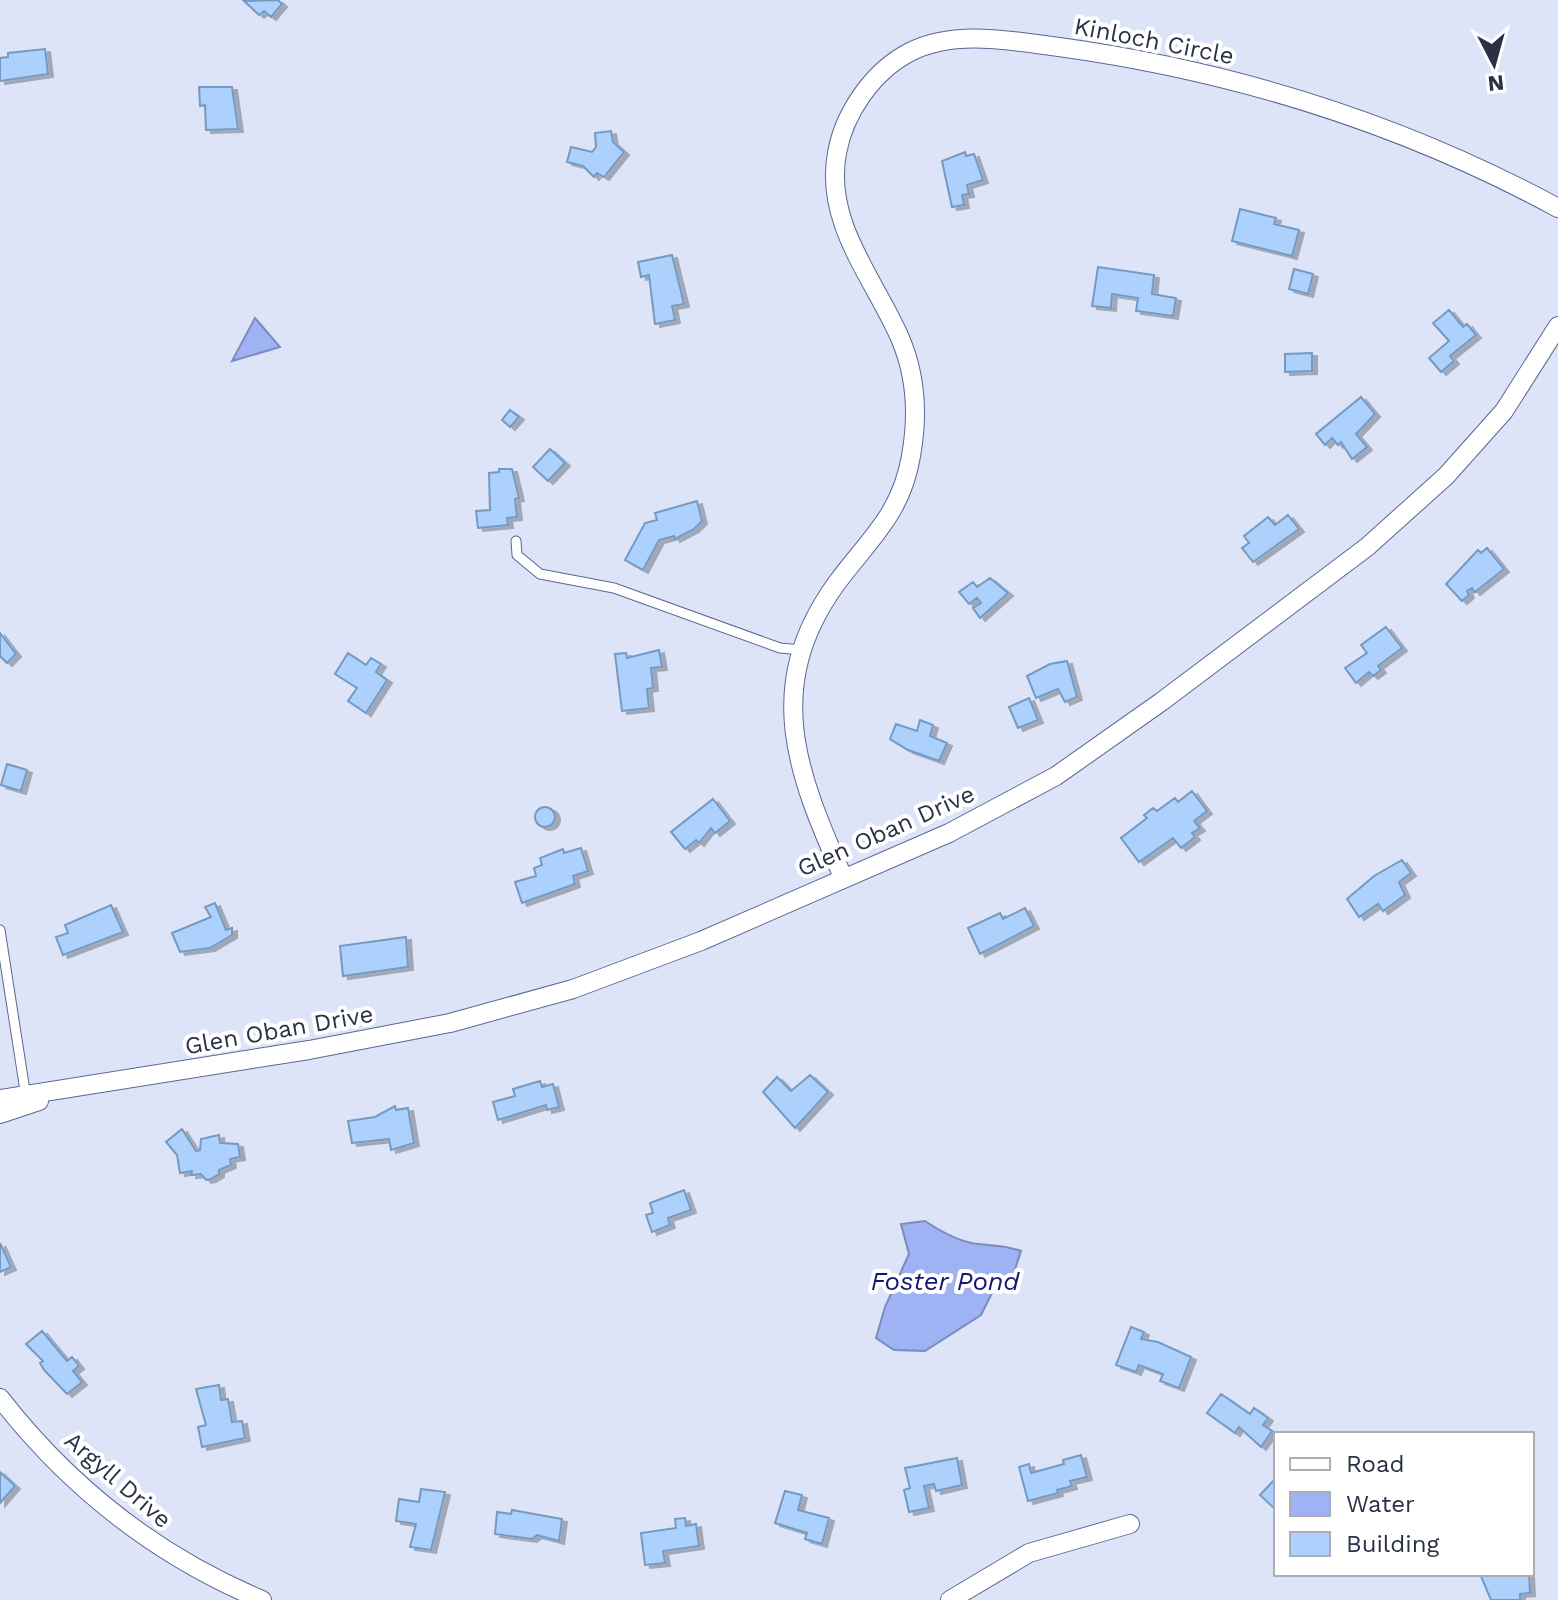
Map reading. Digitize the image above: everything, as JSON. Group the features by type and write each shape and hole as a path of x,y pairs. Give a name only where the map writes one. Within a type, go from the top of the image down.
{"street":[{"name":"Kinloch Circle","path":"843,877 809,799 797,761 792,697 802,650 817,614 837,583 881,532 902,492 911,457 915,419 912,376 900,340 848,238 836,200 837,154 850,114 873,81 910,52 950,40 994,38 1119,55 1221,77 1374,123 1507,180 1558,208"},
{"name":"Glen Oban Drive","path":"0,1114 27,1100 75,1088 309,1050 481,1014 573,989 701,941 949,833 1056,776 1161,702 1367,547 1446,476 1504,411 1558,326"},
{"name":"Glen Oban Drive","path":"0,1099 27,1100"},
{"name":"Argyll Drive","path":"0,1398 49,1453 121,1521 184,1564 262,1600"},
{"path":"950,1600 1029,1553 1130,1524"}],"lane":[{"path":"516,541 517,555 540,574 614,588 780,648 802,650"},
{"path":"0,930 27,1100"}],"water":[{"path":"255,318 280,347 232,361"},
{"name":"Foster Pond","path":"925,1221 964,1241 1021,1251 1011,1281 993,1291 981,1315 925,1351 894,1350 876,1338 885,1307 909,1254 901,1224"}],"building":[{"path":"278,0 282,4 271,17 264,11 259,15 244,1"},
{"path":"45,49 48,74 0,81 0,58 8,57 8,53"},
{"path":"199,87 232,87 238,129 206,130 205,105 200,106"},
{"path":"611,131 613,142 624,152 604,177 597,173 594,177 583,166 567,162 571,147 592,152 596,147 595,133"},
{"path":"965,152 966,156 974,154 983,180 967,185 969,194 962,195 964,205 952,207 942,161"},
{"path":"1240,209 1276,218 1274,224 1299,230 1292,256 1232,241"},
{"path":"672,255 684,304 672,306 675,320 655,324 649,275 641,277 638,262"},
{"path":"1098,267 1154,275 1152,294 1176,298 1173,316 1136,311 1138,298 1112,294 1111,308 1092,306"},
{"path":"1294,269 1313,274 1308,294 1289,289"},
{"path":"1449,310 1463,327 1467,324 1476,335 1450,356 1454,361 1441,372 1429,358 1449,341 1433,323"},
{"path":"1312,353 1312,371 1285,372 1285,354"},
{"path":"1361,397 1375,414 1356,434 1367,447 1352,459 1341,442 1338,445 1332,438 1325,445 1316,434"},
{"path":"510,410 519,417 510,427 502,420"},
{"path":"550,449 565,463 548,481 533,467"},
{"path":"499,469 512,469 519,498 515,499 517,517 507,518 508,525 478,528 476,511 490,510 489,473 499,472"},
{"path":"697,501 702,521 694,529 675,539 674,536 659,540 643,570 625,560 645,523 657,520 655,513"},
{"path":"1288,515 1299,529 1253,562 1242,548 1249,543 1244,536 1268,517 1275,525"},
{"path":"1487,548 1504,569 1475,592 1472,588 1467,591 1469,595 1462,601 1446,584 1478,550 1481,553"},
{"path":"990,578 1008,593 980,618 973,608 981,603 977,598 969,604 959,592 973,582 977,587"},
{"path":"1386,627 1402,648 1378,666 1381,670 1373,676 1369,672 1356,683 1345,668 1367,653 1361,645"},
{"path":"0,633 16,654 7,663 0,656"},
{"path":"659,650 662,667 651,668 653,688 647,689 649,708 622,711 615,654 626,653 627,658"},
{"path":"348,653 366,665 371,658 381,664 376,672 387,680 366,713 348,701 357,688 335,674"},
{"path":"1067,661 1077,697 1065,702 1058,689 1036,698 1027,676 1050,664"},
{"path":"1029,698 1038,720 1018,728 1009,707"},
{"path":"920,720 933,725 930,736 947,743 939,761 908,750 890,739 896,724 917,731"},
{"path":"7,764 27,770 21,791 1,785"},
{"path":"1192,791 1207,811 1194,821 1200,828 1192,833 1195,837 1181,848 1173,838 1139,862 1121,838 1147,818 1144,815 1153,808 1157,811 1175,798 1178,802"},
{"path":"713,799 730,821 715,833 711,828 699,843 696,840 685,849 671,832"},
{"path":"545,807 552,810 555,817 552,824 545,827 538,824 535,817 538,810"},
{"path":"581,848 588,871 573,876 575,884 522,903 515,882 536,876 534,868 542,865 540,858 563,849 564,853"},
{"path":"1402,860 1411,873 1399,882 1405,895 1383,911 1378,904 1359,917 1347,899 1374,876"},
{"path":"215,903 226,930 232,928 232,935 210,948 180,952 172,933 211,917 205,907"},
{"path":"111,905 123,932 63,955 56,937 68,933 65,925"},
{"path":"1025,908 1034,926 980,954 968,928 1000,913 1003,919"},
{"path":"406,937 408,967 343,976 340,946"},
{"path":"810,1075 828,1092 795,1128 763,1092 777,1077 791,1091"},
{"path":"540,1081 542,1087 553,1084 559,1107 547,1110 546,1105 498,1120 493,1102 515,1096 513,1089"},
{"path":"395,1106 396,1110 408,1108 414,1143 391,1150 389,1139 352,1143 348,1121 375,1117"},
{"path":"182,1129 196,1151 200,1150 201,1139 219,1135 220,1143 238,1144 240,1157 230,1159 231,1165 219,1170 219,1174 211,1179 206,1180 201,1174 191,1175 192,1171 180,1173 177,1155 166,1142"},
{"path":"684,1190 691,1210 668,1218 670,1225 652,1232 646,1215 653,1213 650,1203"},
{"path":"0,1243 11,1267 0,1272"},
{"path":"1131,1327 1144,1332 1141,1339 1158,1342 1191,1357 1179,1388 1160,1381 1163,1374 1139,1365 1136,1372 1116,1365"},
{"path":"42,1331 67,1361 72,1357 79,1366 73,1371 82,1382 67,1394 44,1370 40,1363 43,1361 26,1344"},
{"path":"219,1385 221,1400 228,1399 232,1422 242,1421 245,1438 202,1447 198,1427 206,1425 196,1389"},
{"path":"1221,1394 1250,1414 1254,1408 1268,1418 1263,1425 1272,1431 1261,1447 1239,1427 1235,1433 1207,1413"},
{"path":"1081,1455 1087,1477 1070,1481 1072,1486 1057,1490 1058,1493 1028,1501 1019,1467 1029,1464 1031,1473 1064,1464 1063,1460"},
{"path":"957,1458 962,1485 936,1491 934,1484 924,1486 929,1508 909,1512 904,1490 910,1488 905,1468"},
{"path":"0,1472 15,1486 0,1503"},
{"path":"1274,1480 1274,1508 1260,1495"},
{"path":"421,1489 445,1492 431,1550 410,1547 416,1524 396,1521 399,1499 419,1502"},
{"path":"785,1491 802,1495 798,1510 829,1518 822,1544 805,1539 807,1533 775,1523"},
{"path":"512,1510 562,1519 559,1541 537,1535 532,1539 495,1534 497,1512 511,1514"},
{"path":"685,1518 686,1526 696,1524 699,1546 663,1551 665,1563 645,1565 641,1533 676,1528 675,1519"},
{"path":"1481,1576 1529,1576 1530,1593 1520,1594 1520,1600 1491,1600"}]}
